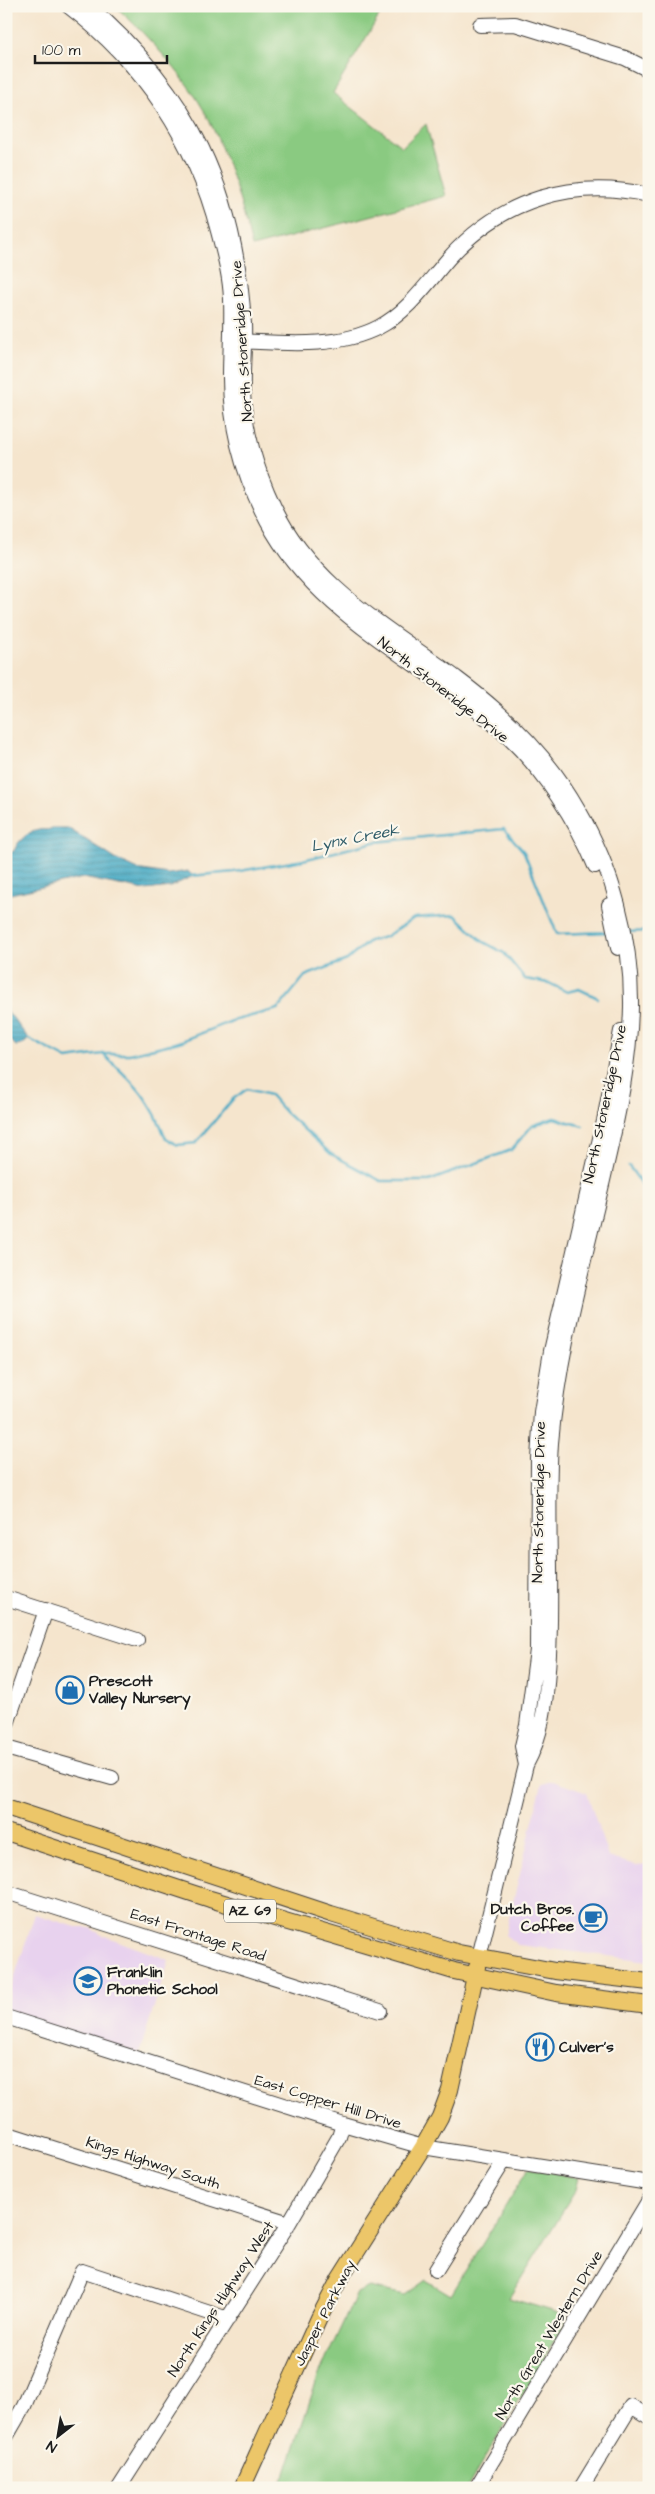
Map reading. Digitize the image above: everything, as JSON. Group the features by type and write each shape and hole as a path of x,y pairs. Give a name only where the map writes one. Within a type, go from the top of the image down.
{"main road":[{"name":"AZ 69","path":"6,1807 339,1917 479,1957 564,1972 649,1982"},
{"name":"AZ 69","path":"6,1832 210,1899 475,1977 588,1999 649,2005"},
{"name":"North Stoneridge Drive","path":"424,2147 440,2117 450,2090 479,1957"},
{"name":"Jasper Parkway","path":"242,2488 340,2278 424,2147"}],"street":[{"name":"North Stoneridge Drive","path":"68,6 103,35 139,73 160,101 192,156 209,196 228,267 238,341 243,400 249,436 257,466 285,527 307,558 342,595 494,708 544,758 578,809 589,830 600,854 613,904 623,923 626,971 631,1008 629,1055 567,1332 557,1388 550,1468 552,1613 547,1689 536,1748 526,1765 479,1957"},
{"name":"North Stoneridge Drive","path":"89,6 118,31 143,57 194,130 212,171 231,228 242,293 238,341"},
{"path":"480,25 515,24 625,58 649,70"},
{"path":"238,341 318,342 350,339 380,327 401,312 460,246 489,223 524,203 556,193 592,187 649,194"},
{"path":"6,1598 137,1640"},
{"path":"6,1727 46,1610"},
{"path":"6,1748 112,1778"},
{"name":"East Frontage Road","path":"6,1892 380,2011"},
{"name":"East Copper Hill Drive","path":"6,2017 343,2124 424,2147 649,2183"},
{"name":"North Kings Highway West","path":"119,2488 289,2223 339,2137 343,2124"},
{"name":"Kings Highway South","path":"7,2137 289,2223"},
{"path":"436,2270 504,2161"},
{"name":"North Great Western Drive","path":"476,2488 649,2200"},
{"path":"6,2437 24,2406 82,2271 228,2319"},
{"path":"581,2488 631,2406 649,2417"}],"shaded area":[{"path":"553,1781 587,1793 608,1857 636,1865 649,1864 649,1961 518,1945 505,1935 542,1784"},
{"name":"Franklin Phonetic School","path":"35,1914 79,1928 90,1928 102,1935 169,1960 139,2054 6,2012 6,2003"}],"green space":[{"path":"115,6 385,6 333,93 402,147 426,124 446,196 252,247 230,169 203,108 193,92 168,61"},
{"path":"529,2168 579,2178 576,2190 509,2298 569,2316 467,2488 277,2488 286,2473 318,2376 357,2293 369,2287 405,2295 426,2280 451,2295"}],"water":[{"path":"52,828 68,828 117,860 136,869 168,874 188,871 193,876 170,887 145,890 83,878 6,895 6,853 14,851 21,840 31,833"},
{"path":"6,1009 29,1039 22,1045 16,1046 6,1036"}],"waterway":[{"name":"Lynx Creek","path":"190,876 234,872 303,860 375,842 504,829 524,852 557,934 610,932"},
{"path":"103,1054 129,1054 179,1042 232,1021 278,1009 305,976 347,960 369,941 385,937 414,918 455,915 482,941 504,953 525,979 549,983 567,992 579,989 598,998"},
{"name":"Lynx Creek","path":"628,932 649,931"},
{"path":"29,1039 67,1059 103,1054 124,1074 148,1102 166,1139 178,1145 196,1143 233,1099 247,1089 270,1095 285,1112 331,1154 381,1181 429,1181 511,1150 532,1126 554,1118 583,1126"},
{"path":"629,1166 649,1195"}],"place":[{"name":"Prescott Valley Nursery","path":"70,1690"},
{"name":"Dutch Bros. Coffee","path":"593,1918"},
{"name":"Franklin Phonetic School","path":"88,1981"},
{"name":"Culver's","path":"540,2047"}]}
